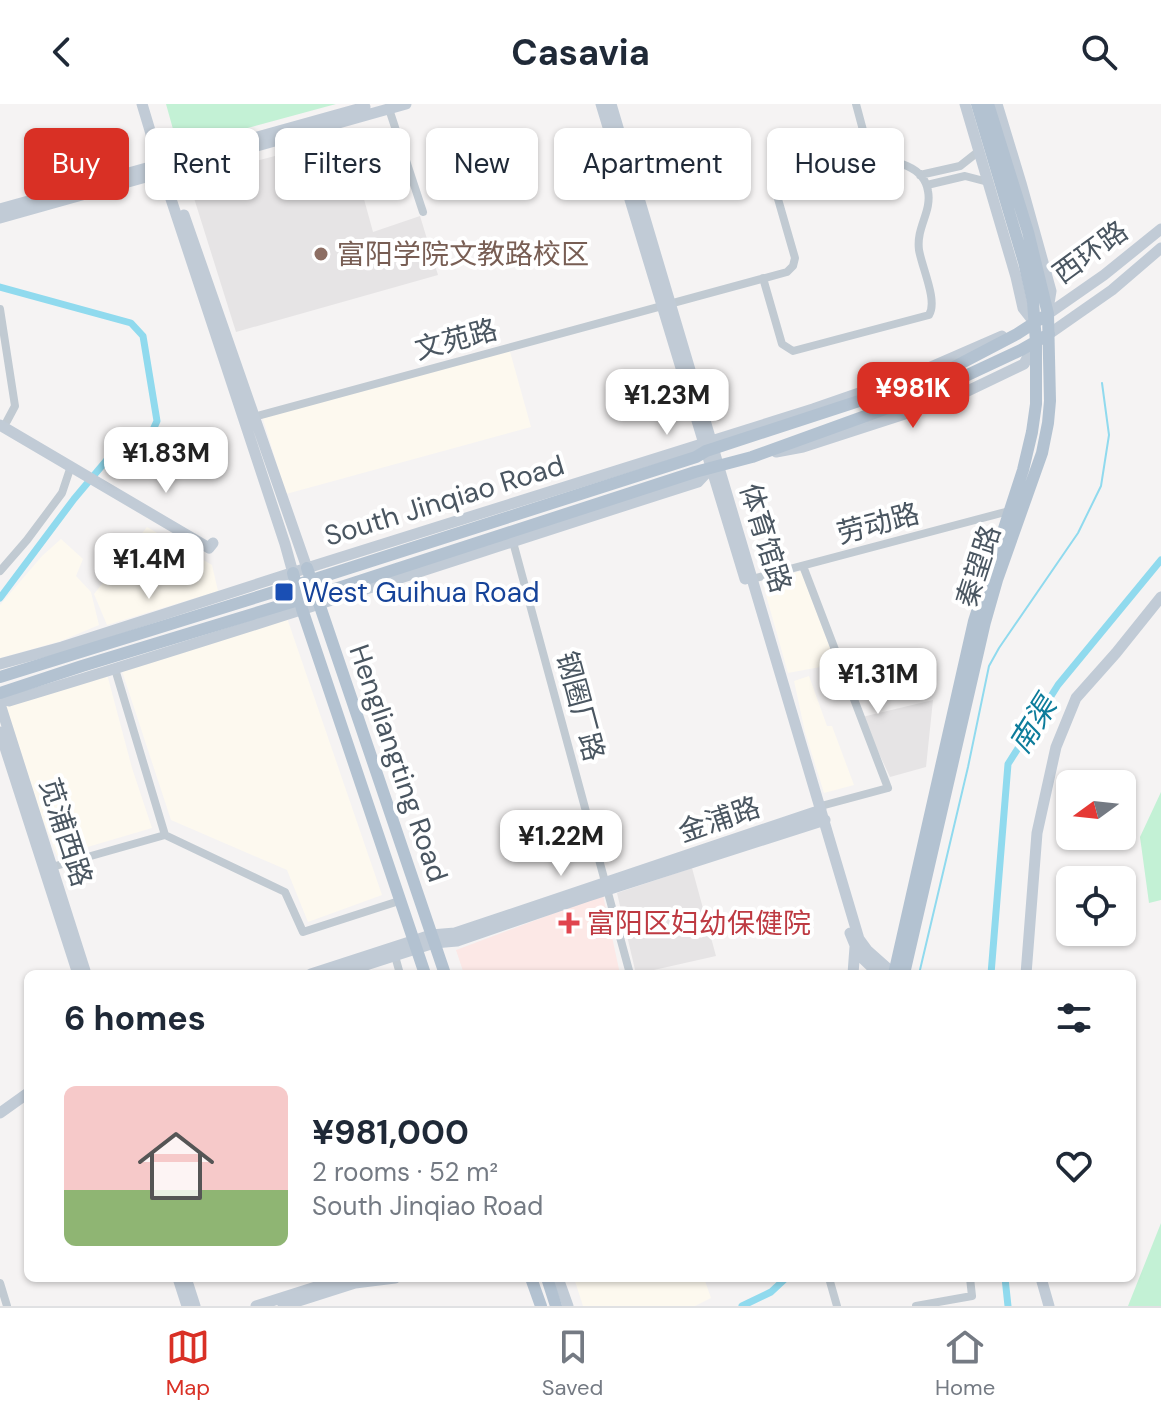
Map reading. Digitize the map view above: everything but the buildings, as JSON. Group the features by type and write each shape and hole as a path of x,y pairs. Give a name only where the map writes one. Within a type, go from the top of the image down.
{"main road":[{"path":"142,104 150,128"},
{"path":"150,104 155,128"},
{"path":"259,141 384,106 406,104"},
{"name":"体育馆路","path":"601,104 715,467 820,814 859,955 875,970"},
{"name":"体育馆路","path":"611,104 665,304"},
{"name":"秦望路","path":"965,104 1023,308 1034,322"},
{"name":"秦望路","path":"905,970 985,622 1016,509 1036,404 1033,302 977,104"},
{"name":"秦望路","path":"988,104 1028,232 1048,314"},
{"name":"秦望路","path":"895,970 974,621 1016,509 1042,453 1048,423 1048,314 1051,291 997,104"},
{"path":"0,209 145,173"},
{"path":"0,218 145,174"},
{"path":"174,200 294,579"},
{"path":"0,677 309,574 176,200"},
{"name":"西环路","path":"1048,314 1104,275 1161,229"},
{"name":"西环路","path":"1049,334 1112,290 1161,248"},
{"name":"South Jinqiao Road","path":"309,574 519,502 911,384 954,367 1048,314"},
{"name":"South Jinqiao Road","path":"318,598 579,510 752,457 929,393 1049,334"},
{"path":"2,421 213,543 209,548 100,480"},
{"name":"South Jinqiao Road","path":"309,574 539,507 696,457 708,446"},
{"name":"South Jinqiao Road","path":"318,598 513,542 698,482 715,467"},
{"path":"519,502 539,507"},
{"path":"565,524 579,510"},
{"name":"Hengliangting Road","path":"309,574 444,970"},
{"path":"0,664 294,579"},
{"name":"Hengliangting Road","path":"294,579 424,970"},
{"path":"1026,970 1037,833 1056,747 1076,698 1161,597"},
{"path":"0,694 9,701 115,669 318,598"},
{"path":"0,694 300,604"},
{"path":"62,647 82,651"},
{"name":"苋浦西路","path":"0,704 85,970"},
{"path":"0,732 77,970"},
{"name":"金浦路","path":"325,970 433,939 457,941 820,814"},
{"name":"体育馆路","path":"857,943 889,970"},
{"name":"体育馆路","path":"854,970 857,943"},
{"name":"金浦路","path":"351,970 395,956 415,945"},
{"path":"0,1113 24,1096"},
{"path":"0,1121 24,1104"},
{"path":"179,1282 187,1306"},
{"path":"187,1282 195,1306"},
{"path":"256,1306 331,1282"},
{"path":"283,1306 363,1282"},
{"path":"532,1282 541,1306"},
{"path":"548,1282 556,1306"},
{"path":"559,1282 568,1306"},
{"path":"1042,1282 1049,1306"}],"street":[{"path":"856,104 862,128"},
{"path":"384,106 423,212"},
{"path":"920,175 960,166 979,151"},
{"path":"763,278 782,344 793,351 929,315 933,305 918,240 929,202 927,185 915,170 904,164"},
{"path":"927,185 965,176 988,182"},
{"name":"文苑路","path":"254,417 787,272 794,262 778,200"},
{"path":"0,309 15,406 2,421"},
{"path":"0,571 62,493 77,467"},
{"name":"劳动路","path":"749,580 1016,509"},
{"name":"钢圈厂路","path":"513,542 629,970"},
{"path":"803,566 888,788 820,814"},
{"path":"115,669 165,835"},
{"path":"52,867 165,835 285,892 303,932 399,901"},
{"path":"395,956 399,970"},
{"path":"830,1282 837,1306"},
{"path":"916,1306 972,1296 970,1282"},
{"path":"0,1283 7,1306"}],"shaded area":[{"name":"富阳学院文教路校区","path":"275,156 275,200 364,200 373,232 420,216 438,275 236,332 195,200 259,200 259,160"},
{"path":"509,348 531,427 286,494 262,416"},
{"path":"147,527 212,565 218,591 107,625 94,594"},
{"path":"61,539 83,559 76,576 91,592 99,625 61,641 0,658 0,605 42,556"},
{"path":"801,571 836,664 788,673 762,581"},
{"path":"286,615 382,895 308,922 287,870 171,820 121,668"},
{"path":"107,674 152,828 57,856 6,706"},
{"path":"809,676 827,726 832,726 854,785 824,793 805,732 794,681"},
{"path":"933,700 926,767 890,777 862,717"},
{"path":"692,868 716,956 654,970 635,970 617,893"},
{"name":"富阳区妇幼保健院","path":"603,895 619,970 463,970 456,950"},
{"path":"575,1282 705,1282 711,1298 695,1306 583,1306"}],"green space":[{"path":"166,104 336,104 248,128 173,128"},
{"path":"1161,792 1161,900 1149,903 1140,837"},
{"path":"1161,1223 1161,1306 1128,1306"}],"waterway":[{"path":"0,287 131,323 143,336 157,421 152,432 111,455 0,598"},
{"path":"920,970 989,666 1078,533 1101,486 1109,435 1102,383"},
{"name":"南渠","path":"991,970 1008,764 1058,685 1161,560"},
{"path":"742,1306 771,1292 782,1282"},
{"name":"南渠","path":"1005,1282 1008,1306"}],"place":[{"name":"富阳学院文教路校区","path":"321,254"},
{"name":"West Guihua Road","path":"284,592"},
{"name":"富阳区妇幼保健院","path":"569,923"}]}
